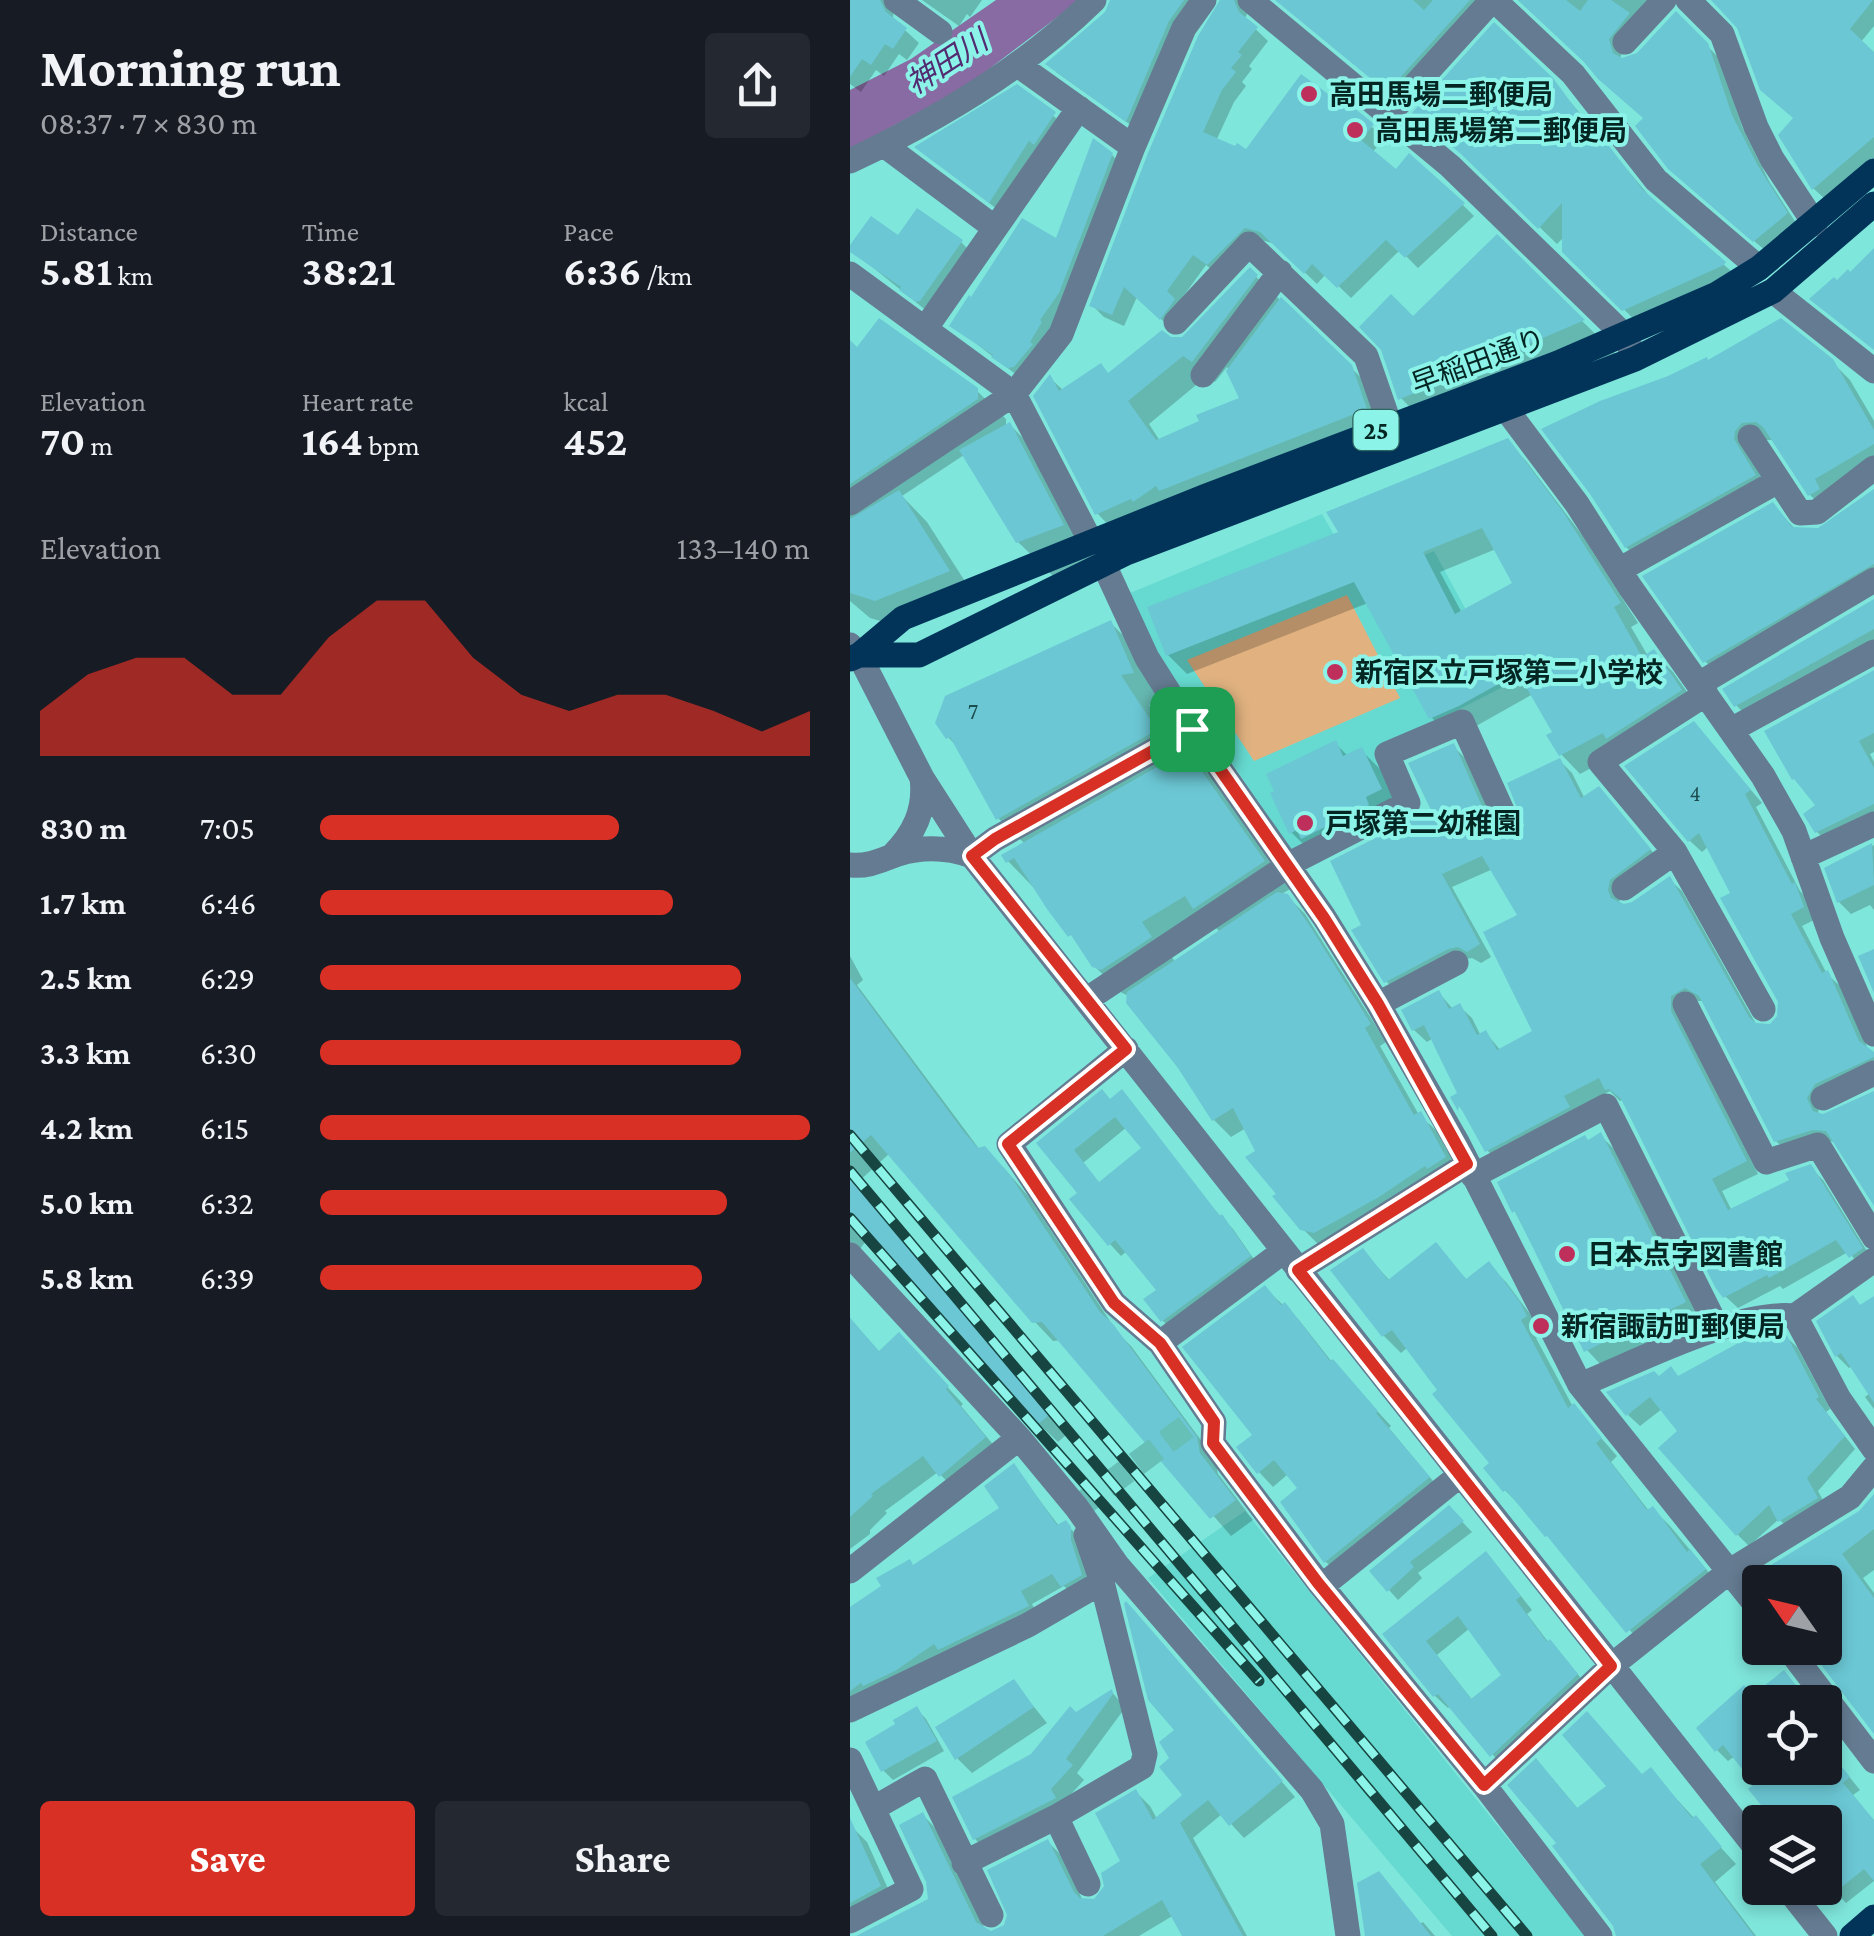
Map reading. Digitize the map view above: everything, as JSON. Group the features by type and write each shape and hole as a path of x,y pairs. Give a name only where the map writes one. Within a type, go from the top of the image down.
{"main road":[{"name":"早稲田通り","path":"853,653 920,655 1104,565 1197,526 1506,410 1630,348 1758,268 1874,172"},
{"name":"早稲田通り","path":"853,653 903,618 1091,542 1390,425 1630,348 1773,291 1874,204"},
{"path":"1852,1936 1874,1917"}],"street":[{"path":"896,0 940,32"},
{"path":"850,162 884,146 1018,65 1094,0"},
{"path":"850,503 1014,394 1061,334 1133,147 1184,28 1204,0"},
{"path":"1250,0 1450,166 1630,348"},
{"path":"1388,115 1493,0 1573,74 1656,180 1758,268"},
{"path":"1625,42 1664,0"},
{"path":"1688,0 1722,34 1756,128 1815,224"},
{"path":"1018,65 1133,147"},
{"path":"925,328 1079,108"},
{"path":"884,146 995,228"},
{"path":"1176,322 1249,244 1366,356 1390,425"},
{"path":"1203,375 1280,272"},
{"path":"850,274 1014,394 1091,542"},
{"path":"1773,291 1874,370"},
{"path":"1506,410 1577,504 1763,776 1794,831 1832,938 1874,1034"},
{"path":"1750,437 1800,512 1817,512 1874,468"},
{"path":"1620,570 1778,481"},
{"path":"1104,565 1147,658 1378,1004 1470,1170 1580,1385 1742,1586"},
{"path":"1764,1009 1675,852 1600,762 1703,689 1874,580"},
{"path":"1732,730 1874,652"},
{"path":"853,653 922,778 972,856 1742,1831"},
{"path":"1086,1000 1226,899 1408,802 1388,754 1462,722 1508,824"},
{"path":"850,865 874,864 892,856 933,848 972,856 995,839 1192,729"},
{"path":"892,856 918,822 922,778"},
{"path":"1804,857 1874,824"},
{"path":"1624,888 1675,852"},
{"path":"1378,1004 1456,962"},
{"path":"1685,1004 1766,1162 1818,1145 1874,1237"},
{"path":"1126,1049 1008,1144 1114,1303 1160,1343 1214,1422 1213,1443 1600,1936"},
{"path":"1823,1098 1874,1073"},
{"path":"1160,1343 1291,1260 1606,1106 1718,1330"},
{"path":"850,1255 1019,1438 1083,1516 1117,1565 1312,1790 1332,1824 1348,1936"},
{"path":"1580,1385 1744,1319 1774,1314 1795,1316 1874,1260"},
{"path":"1795,1316 1840,1400 1874,1449"},
{"path":"850,1571 1019,1438"},
{"path":"1484,1785 1611,1666 1730,1570 1850,1497 1874,1468"},
{"path":"1322,1586 1459,1476"},
{"path":"964,1863 1056,1817 1142,1767 1145,1754 1102,1582 1082,1525 1083,1516"},
{"path":"850,1710 1028,1625 1102,1582"},
{"path":"1801,1665 1874,1761"},
{"path":"850,1760 911,1889 850,1921"},
{"path":"874,1808 925,1779 990,1914"},
{"path":"1056,1817 1088,1884"},
{"path":"1800,1905 1825,1936"}],"shaded area":[{"name":"新宿区立戸塚第二小学校","path":"1322,514 1362,583 1434,551 1507,685 1383,748 1398,799 1294,854 1161,659 1130,593"},
{"path":"1347,595 1400,698 1254,761 1187,660"},
{"path":"1245,1511 1586,1936 1452,1936 1148,1578"}],"water":[{"name":"神田川","path":"996,0 1080,0 964,88 850,149 850,90 911,59"}],"building":[{"path":"850,0 880,0 886,12 907,28 893,49 885,44 871,65 862,59 850,77"},
{"path":"1110,0 1184,0 1169,21 1126,122 1045,64 1105,12"},
{"path":"1220,0 1234,0 1239,12 1258,27 1238,52 1242,55 1231,68 1236,72 1222,90 1203,132 1246,149 1301,74 1339,102 1342,98 1374,124 1361,140 1396,169 1409,153 1465,203 1405,258 1386,240 1337,288 1312,264 1304,274 1260,232 1245,228 1207,265 1193,255 1167,291 1175,299 1160,320 1124,287 1112,315 1089,306 1198,36"},
{"path":"1275,0 1413,0 1424,10 1433,0 1470,0 1387,92"},
{"path":"1518,0 1566,0 1580,11 1588,0 1611,0 1630,13 1609,39 1613,53 1622,58 1637,53 1676,11 1708,43 1732,115 1788,213 1753,242 1668,169 1635,126 1643,118"},
{"path":"1711,0 1873,0 1850,29 1874,52 1874,137 1812,190 1778,135 1793,118 1760,90 1737,28"},
{"path":"1494,22 1553,78 1643,190 1726,262 1724,265 1622,311 1562,252 1562,203 1538,229 1461,154 1412,113"},
{"path":"1017,84 1056,112 1034,145 1029,141 989,203 914,147"},
{"path":"1093,138 1113,153 1059,293 1040,320 1030,342 1033,344 1014,367 1007,368 949,326 1022,218 1056,238"},
{"path":"917,208 963,240 916,302 850,252 850,245 871,216 898,235"},
{"path":"1497,234 1585,320 1398,400 1381,350 1359,327 1391,294 1413,316"},
{"path":"1874,248 1874,350 1809,299 1834,277 1837,280 1848,269 1850,272"},
{"path":"1250,267 1258,275 1192,362 1183,356 1128,401 1156,440 1199,421 1196,415 1239,398 1226,371 1281,297 1352,365 1367,409 1159,491 1156,486 1133,502 1131,499 1095,515 1033,396 1050,374 1059,391 1101,363 1108,373 1162,330 1171,337 1182,337"},
{"path":"879,318 978,388 978,399 850,484 850,340 857,347"},
{"path":"1781,318 1833,359 1874,430 1874,444 1815,479 1820,489 1808,496 1763,427 1756,422 1742,423 1734,439 1756,475 1625,548 1541,429 1600,401 1707,357 1708,360"},
{"path":"1010,422 1064,525 1016,543 959,450"},
{"path":"1508,438 1564,513 1621,603 1614,607 1642,657 1654,649 1682,690 1606,739 1603,733 1559,756 1546,735 1552,732 1518,673 1429,719 1354,582 1166,656 1147,607 1338,532 1326,512","holes":["1482,528 1512,583 1455,614 1423,552"]},
{"path":"1874,489 1874,564 1703,663 1642,576 1773,502 1792,527 1818,528"},
{"path":"899,490 950,571 875,601 850,593 850,519"},
{"path":"1874,599 1874,629 1734,707 1722,689"},
{"path":"1111,620 1134,673 1121,675 1157,730 996,820 950,737 946,739 935,723 945,696"},
{"path":"1874,670 1874,733 1859,741 1874,768 1874,804 1815,833 1803,814 1815,805 1792,780 1764,731"},
{"path":"1694,721 1751,790 1745,794 1792,884 1795,882 1804,907 1791,914 1822,973 1828,970 1859,1041 1874,1052 1874,1057 1815,1084 1807,1098 1813,1111 1823,1114 1874,1091 1874,1206 1826,1131 1813,1130 1774,1142 1699,996 1685,988 1671,996 1671,1011 1747,1161 1712,1179 1728,1210 1789,1180 1785,1173 1811,1164 1863,1248 1849,1258 1836,1240 1769,1278 1767,1275 1723,1298 1621,1099 1605,1090 1599,1078 1564,1096 1570,1107 1485,1152 1459,1105 1458,1111 1450,1097 1457,1093 1424,1025 1412,1031 1401,1010 1439,990 1449,1009 1460,1003 1477,1035 1486,1030 1497,1050 1532,1031 1483,932 1517,915 1482,856 1442,874 1480,944 1467,952 1458,947 1448,949 1384,983 1351,930 1361,925 1330,861 1431,810 1408,763 1454,743 1493,831 1507,840 1521,834 1524,825 1507,783 1560,758 1581,798 1599,786 1651,849 1610,880 1611,898 1624,904 1632,902 1670,876 1749,1017 1756,1023 1770,1024 1777,1016 1778,1002 1720,898 1730,893 1699,833 1688,842 1624,766"},
{"path":"1336,740 1343,756 1362,747 1382,789 1366,797 1369,805 1301,839 1297,830 1289,834 1270,793 1274,791 1266,774"},
{"path":"1187,750 1265,861 1193,909 1185,896 1142,922 1152,937 1101,970 1092,967 1014,858 1006,863 1001,855"},
{"path":"1872,843 1874,885 1837,903 1824,868"},
{"path":"1277,892 1288,894 1310,926 1371,1024 1365,1028 1414,1115 1421,1111 1446,1157 1314,1233 1300,1230 1245,1157 1255,1151 1233,1108 1212,1121 1178,1068 1126,1003 1127,992"},
{"path":"1874,949 1874,993 1858,956"},
{"path":"850,978 964,1132 978,1148 985,1146 1010,1175 1100,1312 1197,1437 1200,1453 1236,1500 1210,1519 1042,1322 1032,1323 871,1135 850,1153"},
{"path":"1102,1089 1110,1099 1122,1089 1251,1256 1161,1322 1143,1299 1156,1290 1115,1240 1108,1246 1069,1199 1077,1193 1036,1143","holes":["1115,1117 1141,1148 1099,1182 1074,1150"]},
{"path":"1601,1132 1686,1302 1584,1352 1497,1182 1585,1135 1588,1140"},
{"path":"850,1177 1049,1415 1037,1425 850,1219"},
{"path":"1436,1242 1466,1279 1489,1261 1520,1302 1527,1316 1521,1320 1568,1408 1574,1403 1602,1438 1596,1443 1647,1510 1653,1506 1687,1552 1690,1549 1706,1569 1626,1633 1547,1536 1483,1468 1489,1463 1432,1394 1437,1390 1392,1330 1382,1337 1330,1270 1363,1248 1388,1280"},
{"path":"1265,1285 1281,1305 1285,1302 1430,1477 1324,1563 1280,1502 1297,1488 1274,1460 1257,1474 1236,1447 1252,1435 1182,1347"},
{"path":"1853,1295 1860,1305 1874,1296 1874,1403 1841,1353 1835,1357 1816,1321"},
{"path":"850,1318 879,1351 899,1332 949,1386 946,1389 986,1437 939,1477 923,1456 871,1494 850,1517"},
{"path":"1785,1332 1819,1397 1816,1399 1845,1436 1807,1478 1818,1498 1778,1522 1769,1505 1736,1536 1658,1448 1677,1431 1650,1397 1626,1416 1606,1392 1654,1371 1659,1376 1671,1366 1678,1376 1751,1336"},
{"path":"1014,1463 1057,1525 1066,1520 1071,1527 1082,1575 1061,1587 1052,1574 1021,1591 1029,1606 938,1650 934,1644 895,1671 850,1691 850,1607 881,1586 876,1578 910,1559 913,1565 999,1508 984,1486"},
{"path":"1874,1494 1874,1529 1842,1554 1874,1598 1874,1734 1842,1692 1842,1685 1837,1685 1821,1665 1842,1665 1842,1565 1771,1565 1859,1511"},
{"path":"1449,1505 1464,1521 1410,1562 1414,1567 1387,1592 1369,1571"},
{"path":"1486,1551 1521,1596 1516,1600 1547,1642 1550,1639 1578,1674 1490,1757 1438,1694 1433,1697 1382,1634","holes":["1458,1616 1501,1675 1471,1699 1426,1641"]},
{"path":"1126,1601 1283,1781 1229,1826 1208,1800 1180,1823 1243,1936 1182,1936 1162,1900 1103,1936 856,1936 928,1899 926,1882 899,1825 923,1812 976,1922 991,1931 1004,1925 1007,1915 987,1870 1048,1839 1074,1892 1080,1898 1094,1899 1104,1886 1101,1873 1120,1861 1095,1813 1136,1789 1153,1820 1182,1795 1159,1767 1169,1758 1159,1742 1174,1730 1148,1700"},
{"path":"1784,1670 1796,1685 1765,1685"},
{"path":"1014,1679 1034,1707 955,1760 935,1727"},
{"path":"1742,1687 1742,1769 1723,1745 1715,1752 1696,1728"},
{"path":"1112,1689 1113,1694 1066,1759 1073,1765 1051,1789 1056,1798 973,1840 952,1797 1031,1754 1070,1706 1076,1712"},
{"path":"917,1706 937,1741 881,1772 865,1742"},
{"path":"1587,1711 1642,1774 1651,1767 1692,1818 1696,1815 1722,1847 1700,1864 1754,1936 1616,1936 1613,1926 1552,1846 1556,1843 1507,1785 1536,1758 1577,1808 1606,1786 1562,1735"},
{"path":"1842,1767 1850,1777 1843,1783 1874,1820 1874,1881 1864,1869 1842,1887 1842,1805 1761,1805 1748,1789 1753,1785 1842,1785"},
{"path":"850,1818 881,1886 850,1903"},
{"path":"1379,1871 1431,1936 1365,1936 1357,1883"}],"tunnel":[{"path":"1077,1508 1193,1422"}],"railway":[{"path":"850,1135 1527,1936"},
{"path":"850,1171 1492,1936"},
{"path":"850,1218 1259,1681"}],"place":[{"name":"高田馬場二郵便局","path":"1309,94"},
{"name":"高田馬場第二郵便局","path":"1355,130"},
{"name":"新宿区立戸塚第二小学校","path":"1335,672"},
{"name":"戸塚第二幼稚園","path":"1305,823"},
{"name":"日本点字図書館","path":"1567,1254"},
{"name":"新宿諏訪町郵便局","path":"1541,1326"}],"route":[{"path":"1192,729 1324,918 1378,1004 1467,1164 1298,1270 1611,1666 1484,1785 1318,1583 1213,1443 1214,1422 1160,1343 1114,1303 1008,1144 1126,1049 972,856 995,839 1192,729"}]}
